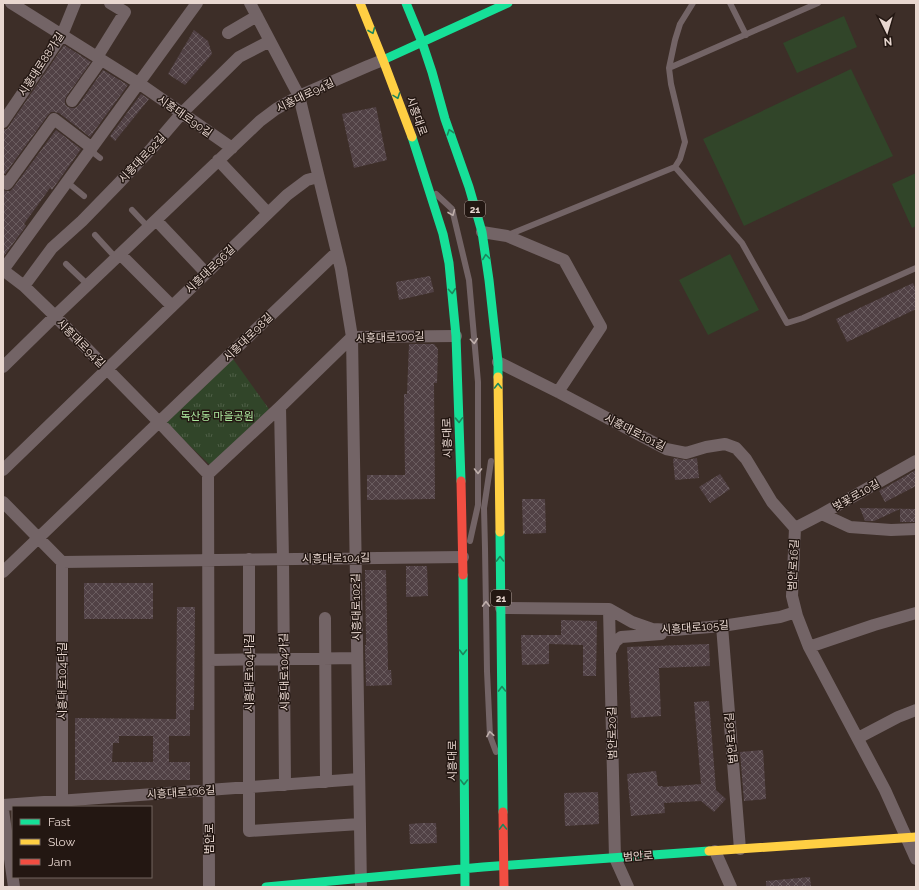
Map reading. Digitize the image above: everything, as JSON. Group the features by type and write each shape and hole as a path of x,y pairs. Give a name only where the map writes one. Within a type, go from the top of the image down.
{"main road":[{"name":"시흥대로","path":"360,3 413,141 443,234 449,263 456,336 463,557 465,887"},
{"name":"21","path":"406,3 422,42 432,72 445,119 482,232 489,280 498,362 504,887"},
{"path":"383,60 508,3"},
{"name":"범안로","path":"266,887 361,883 465,868 911,837"}],"street":[{"name":"시흥대로90길","path":"11,3 138,84 232,148"},
{"name":"시흥대로88가길","path":"4,120 62,35 75,3"},
{"path":"72,101 99,59 125,12 110,3"},
{"path":"54,316 24,286 3,270 67,182 94,152 138,84 197,3"},
{"path":"250,3 299,96 341,269 352,336"},
{"path":"228,33 257,16"},
{"name":"시흥대로92길","path":"24,286 52,248 82,221 119,183 182,113 239,57 270,41"},
{"name":"시흥대로94길","path":"3,367 54,316 260,121 276,109 299,96 383,60"},
{"path":"3,181 7,184 54,119 94,152"},
{"path":"218,160 268,213"},
{"name":"시흥대로96길","path":"3,470 287,195 307,180 318,177"},
{"path":"152,224 206,274"},
{"path":"482,232 507,236 564,260 601,327 558,392"},
{"name":"시흥대로98길","path":"3,572 337,252"},
{"path":"118,256 172,306"},
{"name":"시흥대로94길","path":"54,316 107,369"},
{"name":"시흥대로100길","path":"208,474 280,407 352,336 456,336"},
{"name":"시흥대로102길","path":"352,336 361,883"},
{"name":"시흥대로101길","path":"498,362 666,449 686,452 725,444 736,448 746,459 772,502 795,528"},
{"path":"107,369 208,474 209,790"},
{"path":"280,407 283,559"},
{"name":"벚꽃로10길","path":"795,528 916,461"},
{"path":"3,502 62,562"},
{"path":"822,514 850,527 891,530 916,529"},
{"name":"범안로16길","path":"795,528 792,596 796,612 809,647 894,808 911,837 916,859"},
{"name":"시흥대로104길","path":"62,562 463,557"},
{"name":"시흥대로104나길","path":"249,559 249,831 360,824"},
{"name":"시흥대로104가길","path":"283,559 285,785"},
{"name":"시흥대로104다길","path":"62,562 62,801"},
{"name":"시흥대로105길","path":"501,608 609,609 632,622 652,629 674,630 722,626 780,618 796,612"},
{"name":"범안로20길","path":"609,609 615,858"},
{"path":"809,647 874,625 916,613"},
{"path":"325,618 326,782"},
{"name":"범안로18길","path":"722,626 740,849"},
{"path":"610,652 621,637 659,635 674,630"},
{"path":"209,660 357,658"},
{"path":"858,738 898,717 916,710"},
{"name":"시흥대로106길","path":"3,805 359,779"},
{"name":"범안로","path":"209,790 210,887"},
{"path":"3,810 12,873"},
{"path":"715,851 731,887"},
{"path":"615,858 628,887"}],"lane":[{"path":"507,236 675,167 680,159 685,142 671,84 669,68 674,40 680,24 693,3"},
{"path":"730,3 746,35"},
{"path":"669,68 818,3"},
{"path":"675,167 742,243 787,324 916,268"},
{"path":"67,182 84,196"},
{"path":"427,185 452,209 470,288 478,382 478,505 463,571"},
{"path":"132,210 152,224"},
{"path":"95,235 118,256"},
{"path":"66,264 88,284"},
{"path":"498,425 491,459 484,508 487,671 490,736 503,770"}],"green space":[{"path":"844,16 857,47 797,73 783,43"},
{"path":"851,69 893,156 744,226 703,139"},
{"path":"916,173 916,226 912,228 892,184"},
{"path":"730,254 759,310 708,335 679,280"},
{"name":"독산동 마을공원","path":"233,359 269,409 210,465 166,423"}],"building":[{"path":"194,30 208,41 212,54 185,85 168,74"},
{"path":"64,45 91,62 66,97 65,104 68,107 75,108 78,106 103,70 128,85 90,137 59,113 51,112 5,174 3,174 3,129 7,129"},
{"path":"141,94 149,99 115,141 110,136"},
{"path":"376,107 387,160 354,168 342,114"},
{"path":"56,130 81,149 52,190 50,188 24,224 26,226 3,256 3,190 10,191 13,188"},
{"path":"430,276 434,292 399,300 396,282"},
{"path":"913,283 916,290 916,309 847,342 836,319"},
{"path":"409,344 434,344 438,349 437,383 434,383 435,499 367,500 367,475 405,475 404,394 407,394"},
{"path":"697,458 699,478 675,480 673,459 685,460"},
{"path":"916,470 916,486 885,502 879,491"},
{"path":"720,474 730,489 710,503 699,487"},
{"path":"522,499 545,499 546,533 523,534"},
{"path":"860,508 916,509 916,522 900,522 900,509 874,521 865,521"},
{"path":"406,566 427,566 428,596 406,597"},
{"path":"365,570 386,570 388,670 391,670 392,685 366,686"},
{"path":"84,583 153,583 153,619 84,619"},
{"path":"177,607 195,607 194,710 190,710 190,736 169,736 169,762 190,762 190,780 75,780 75,718 176,719","holes":["119,736 153,736 153,762 112,762 113,743 119,743"]},
{"path":"561,620 597,621 596,676 583,676 583,645 549,644 549,664 522,665 521,635 561,635"},
{"path":"709,644 710,666 659,668 661,716 631,718 627,647"},
{"path":"709,701 716,790 726,799 714,812 701,801 664,803 665,813 631,816 627,774 656,771 658,786 663,787 701,784 694,702"},
{"path":"763,750 766,799 744,801 740,752"},
{"path":"598,792 599,824 565,826 564,793"},
{"path":"436,823 437,843 410,844 409,824"},
{"path":"810,877 811,887 766,887 766,881"}],"traffic: fast":[{"path":"406,3 422,42 432,72 445,119 469,187 482,232 489,280 498,362 498,377"},
{"path":"383,60 508,3"},
{"path":"412,137 443,234 449,263 456,336 461,481"},
{"path":"500,532 503,812"},
{"path":"463,575 465,887"},
{"path":"266,887 483,867 709,851"}],"traffic: slow":[{"path":"360,3 412,137"},
{"path":"498,377 500,532"},
{"path":"709,851 916,837"}],"traffic: jam":[{"path":"461,481 463,575"},
{"path":"503,812 504,887"}]}
